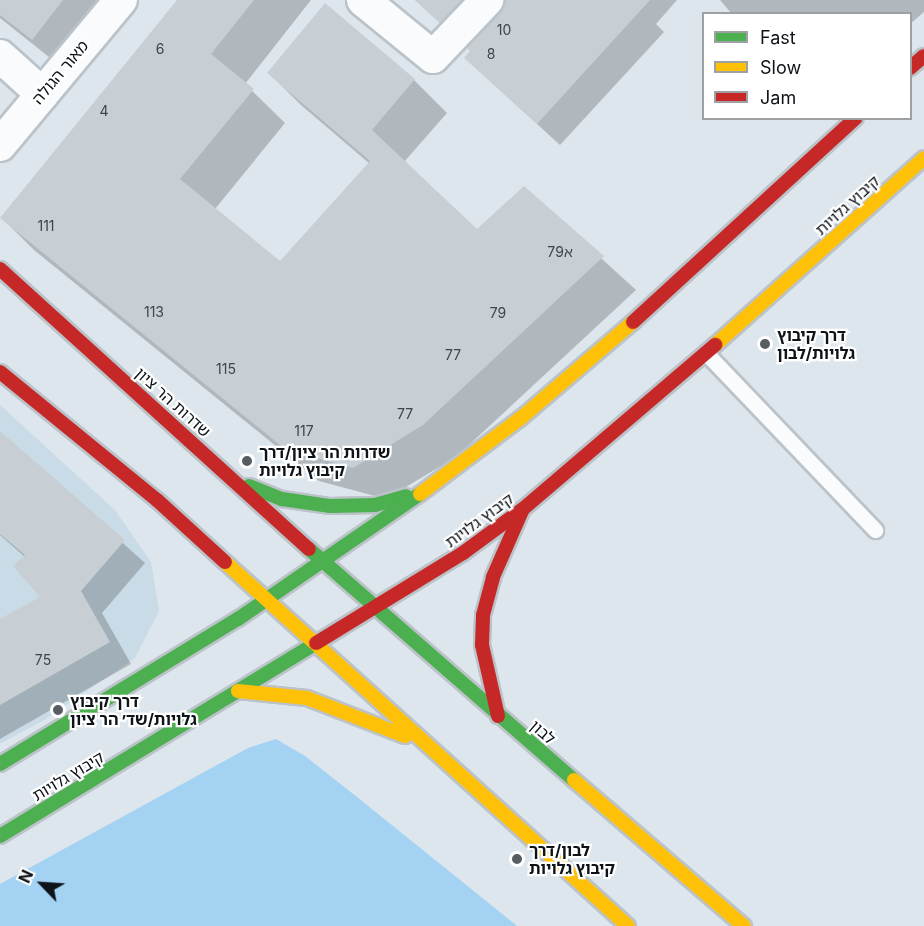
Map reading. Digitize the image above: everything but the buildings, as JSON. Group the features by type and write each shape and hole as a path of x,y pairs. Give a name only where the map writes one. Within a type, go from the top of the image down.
{"main road":[{"path":"912,66 924,56"},
{"path":"0,764 168,664 267,600 435,484 520,418 647,310 854,120"},
{"name":"קיבוץ גלויות","path":"0,836 463,554 523,509 706,353 924,158"},
{"name":"שדרות הר ציון","path":"0,269 323,561"},
{"path":"0,372 157,500 628,926"},
{"path":"230,476 261,492 282,499 353,507 394,500 435,484"},
{"path":"498,716 482,645 483,615 493,577 523,509"},
{"name":"לבון","path":"323,561 498,716 744,926"},
{"path":"238,691 307,698 333,706 402,735 436,753"}],"street":[{"name":"מאור הגולה","path":"0,145 121,0"},
{"path":"363,0 433,57 486,0"},
{"path":"0,56 42,94"}],"lane":[{"path":"706,353 875,530"}],"shaded area":[{"path":"0,405 115,510 151,562 159,611 135,658 46,719 0,744"},
{"path":"276,739 305,756 517,926 0,926 0,884 248,748"}],"traffic: fast":[{"path":"249,486 282,499 330,506 375,505 406,496"},
{"path":"0,764 238,619 420,494"},
{"path":"309,549 574,780"},
{"path":"0,836 316,643"}],"traffic: slow":[{"path":"715,345 924,158"},
{"path":"420,494 521,418 633,322"},
{"path":"225,562 628,926"},
{"path":"238,691 307,698 405,736"},
{"path":"574,780 744,926"}],"traffic: jam":[{"path":"912,66 924,56"},
{"path":"633,322 854,120"},
{"path":"0,269 309,549"},
{"path":"316,643 463,553 523,509 715,345"},
{"path":"0,372 157,500 225,562"},
{"path":"498,716 482,645 483,615 493,577 522,511"}],"place":[{"name":"דרך קיבוץ גלויות/לבון","path":"765,344"},
{"name":"שדרות הר ציון/דרך קיבוץ גלויות","path":"247,461"},
{"name":"דרך קיבוץ גלויות/שד׳ הר ציון","path":"58,710"},
{"name":"לבון/דרך קיבוץ גלויות","path":"517,859"}]}
